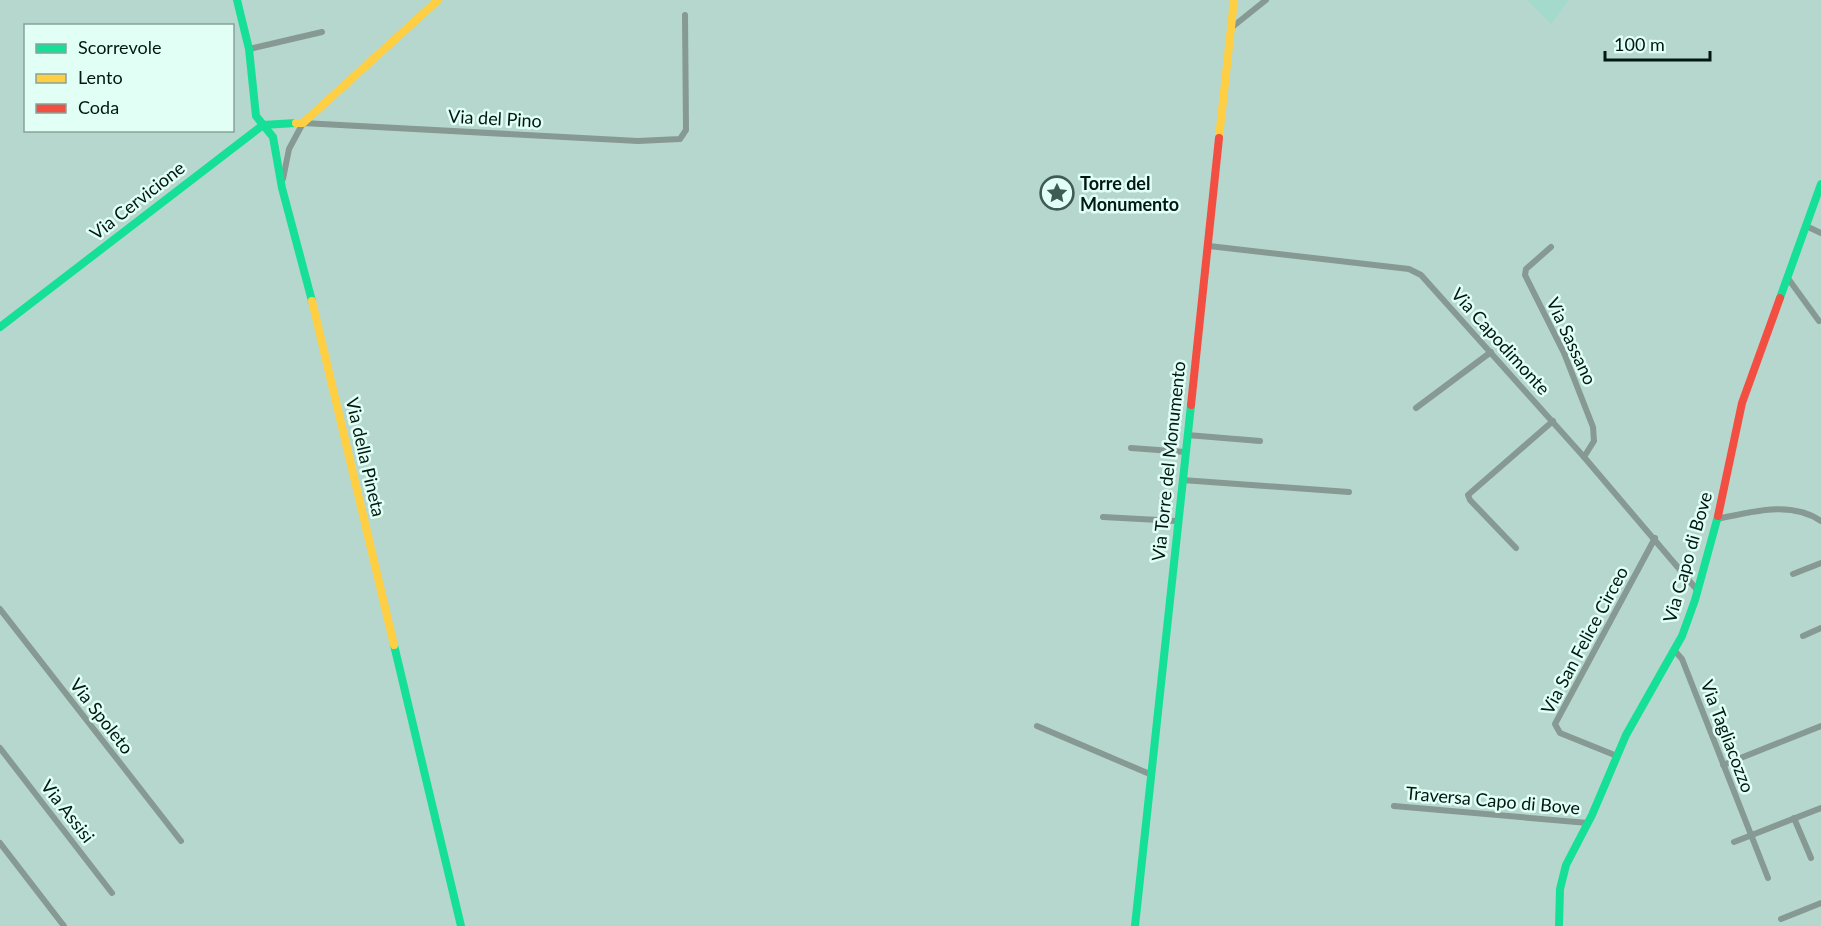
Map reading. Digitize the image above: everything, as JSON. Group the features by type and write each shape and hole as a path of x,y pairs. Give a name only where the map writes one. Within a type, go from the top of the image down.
{"street":[{"name":"Via della Pineta","path":"237,0 249,49 256,116 273,137 282,188 317,319 460,926"},
{"path":"282,188 288,153 303,123 438,0"},
{"name":"Via Torre del Monumento","path":"1135,926 1234,0"},
{"path":"1231,28 1266,0"},
{"name":"Via del Pino","path":"303,123 642,141 672,140 685,135 685,15"},
{"path":"249,49 322,32"},
{"path":"263,125 303,123"},
{"name":"Via Cervicione","path":"0,327 263,125"},
{"name":"Via Capo di Bove","path":"1559,926 1563,876 1617,756 1684,631 1698,591 1717,519 1742,403 1821,184"},
{"path":"1806,226 1821,233"},
{"name":"Via Capodimonte","path":"1209,246 1414,271 1430,283 1655,538 1698,591"},
{"name":"Via Sassano","path":"1551,247 1526,269 1525,275 1566,358 1593,427 1594,441 1584,457"},
{"path":"1787,277 1820,321"},
{"path":"1416,408 1491,352"},
{"path":"1516,548 1470,500 1468,495 1553,422"},
{"path":"1187,435 1260,441"},
{"path":"1131,448 1185,452"},
{"path":"1182,480 1349,492"},
{"path":"1717,519 1784,509 1805,512 1821,521"},
{"path":"1103,517 1177,521"},
{"name":"Via San Felice Circeo","path":"1617,756 1560,733 1555,724 1655,538"},
{"path":"1793,573 1821,563"},
{"name":"Via Spoleto","path":"0,609 181,841"},
{"path":"1803,636 1821,628"},
{"name":"Via Tagliacozzo","path":"1674,650 1682,659 1768,878"},
{"path":"1037,726 1152,775"},
{"path":"1723,765 1821,726"},
{"name":"Via Assisi","path":"0,748 112,893"},
{"name":"Traversa Capo di Bove","path":"1394,806 1588,823"},
{"path":"1734,842 1821,808"},
{"path":"1794,818 1811,858"},
{"path":"0,843 64,926"},
{"path":"1781,919 1821,903"}],"shaded area":[{"path":"1527,0 1569,0 1551,24"}],"traffic: fast":[{"path":"237,0 249,49 256,116 273,137 282,188 312,301"},
{"path":"0,327 263,125 296,123"},
{"path":"1780,298 1821,184"},
{"path":"1135,926 1191,405"},
{"path":"1559,926 1560,889 1566,865 1592,815 1626,735 1682,636 1695,600 1718,516"},
{"path":"394,645 461,926"}],"traffic: slow":[{"path":"296,123 303,123 438,0"},
{"path":"1219,138 1234,0"},
{"path":"312,301 394,645"}],"traffic: jam":[{"path":"1191,405 1219,138"},
{"path":"1718,516 1742,403 1780,298"}],"place":[{"name":"Torre del Monumento","path":"1057,193"}]}
